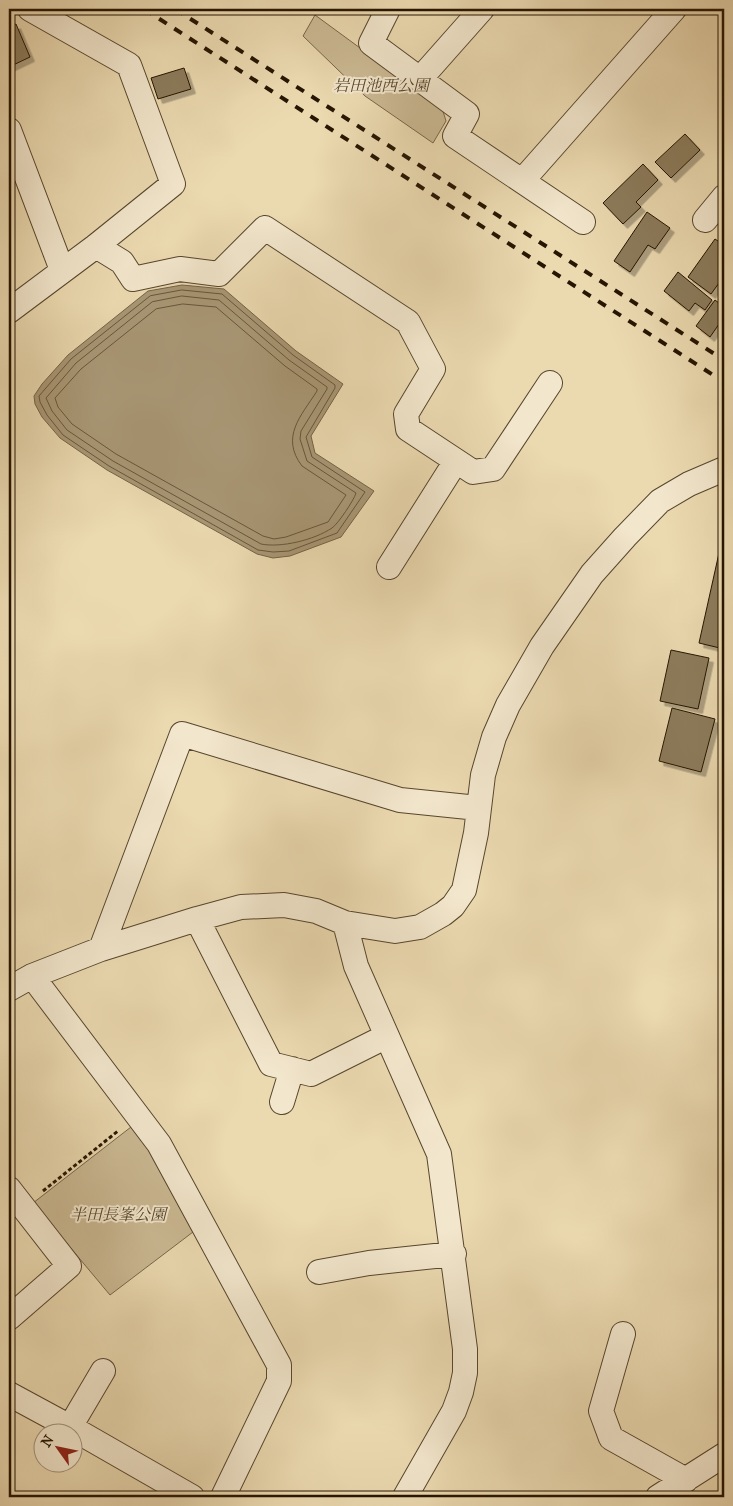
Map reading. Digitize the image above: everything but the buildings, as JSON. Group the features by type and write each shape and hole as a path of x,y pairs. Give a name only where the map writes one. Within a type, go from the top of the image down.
{"street":[{"path":"9,311 96,246 174,184 130,65 30,9"},
{"path":"388,9 371,43 468,114 455,136 583,222"},
{"path":"420,79 482,9"},
{"path":"522,181 674,9"},
{"path":"9,130 62,270"},
{"path":"704,220 724,197"},
{"path":"96,246 122,262 134,280 180,270 219,274 265,228 408,322 433,369 406,414 408,429 473,472 493,469 550,382"},
{"path":"389,567 456,461"},
{"path":"9,988 32,976 101,949 197,919 241,908 284,905 316,911 345,923 395,931 408,930 430,922 453,906 464,890 476,832 483,775 494,737 508,704 542,646 592,574 625,536 660,501 689,484 724,469"},
{"path":"101,949 182,734 400,800 478,808"},
{"path":"197,919 271,1064 311,1074 387,1036"},
{"path":"345,923 356,966 439,1154 454,1254 465,1349 461,1392 454,1411 405,1497"},
{"path":"32,976 159,1144 279,1365 279,1381 223,1497"},
{"path":"282,1102 292,1069"},
{"path":"9,1318 69,1266 16,1198"},
{"path":"319,1272 454,1254"},
{"path":"623,1334 601,1411 611,1438 686,1480"},
{"path":"72,1424 103,1371"},
{"path":"9,1394 64,1424"},
{"path":"82,1434 192,1497"},
{"path":"658,1497 724,1455"}],"path":[{"path":"16,1198 138,1116"}],"green space":[{"name":"岩田池西公園","path":"315,15 442,108 446,121 433,143 365,96 303,36"},
{"name":"半田長峯公園","path":"131,1127 149,1151 193,1232 110,1295 33,1203"}],"water":[{"path":"182,285 224,289 296,351 343,384 311,436 315,453 374,491 341,537 290,556 273,558 257,554 107,470 60,438 42,417 35,404 34,396 42,384 68,355 148,291"}],"railway":[{"path":"144,9 724,382"},
{"path":"175,9 724,360"}]}
